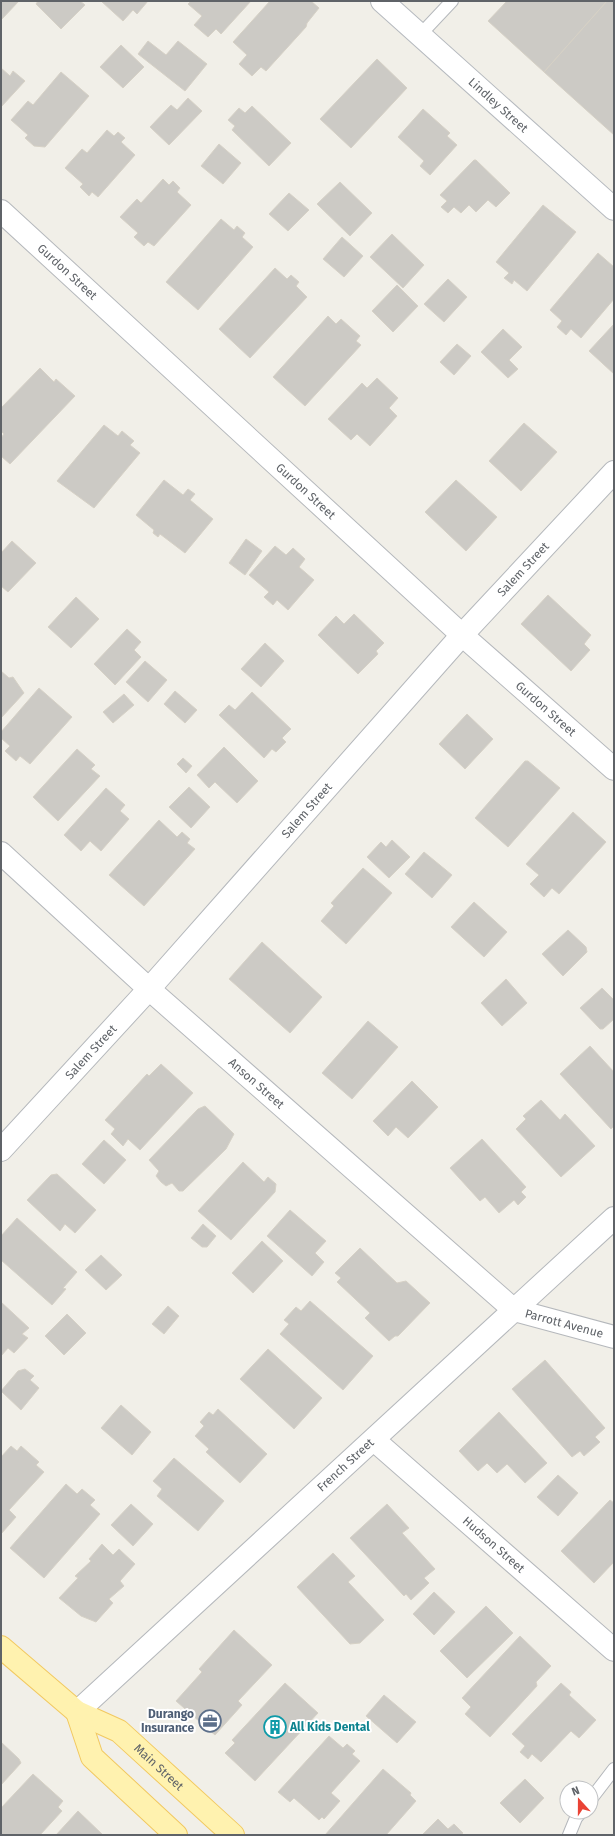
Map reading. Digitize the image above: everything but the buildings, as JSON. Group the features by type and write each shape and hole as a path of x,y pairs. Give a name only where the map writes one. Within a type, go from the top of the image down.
{"main road":[{"name":"Main Street","path":"1,1647 77,1712 119,1731 233,1835"},
{"path":"77,1712 92,1757 176,1835"}],"street":[{"name":"Lindley Street","path":"382,1 614,209"},
{"name":"Gurdon Street","path":"1,211 462,635 614,769"},
{"name":"Salem Street","path":"1,1150 150,989 462,635 614,472"},
{"name":"Anson Street","path":"1,853 150,989 514,1310"},
{"name":"French Street","path":"77,1712 614,1218"},
{"name":"Parrott Avenue","path":"514,1310 614,1337"},
{"name":"Hudson Street","path":"374,1440 614,1650"}],"lane":[{"path":"420,35 452,1"},
{"path":"599,1789 614,1769"},
{"path":"569,1835 575,1820"}],"place":[{"name":"Durango Insurance","path":"210,1721"},
{"name":"All Kids Dental","path":"275,1727"}]}
